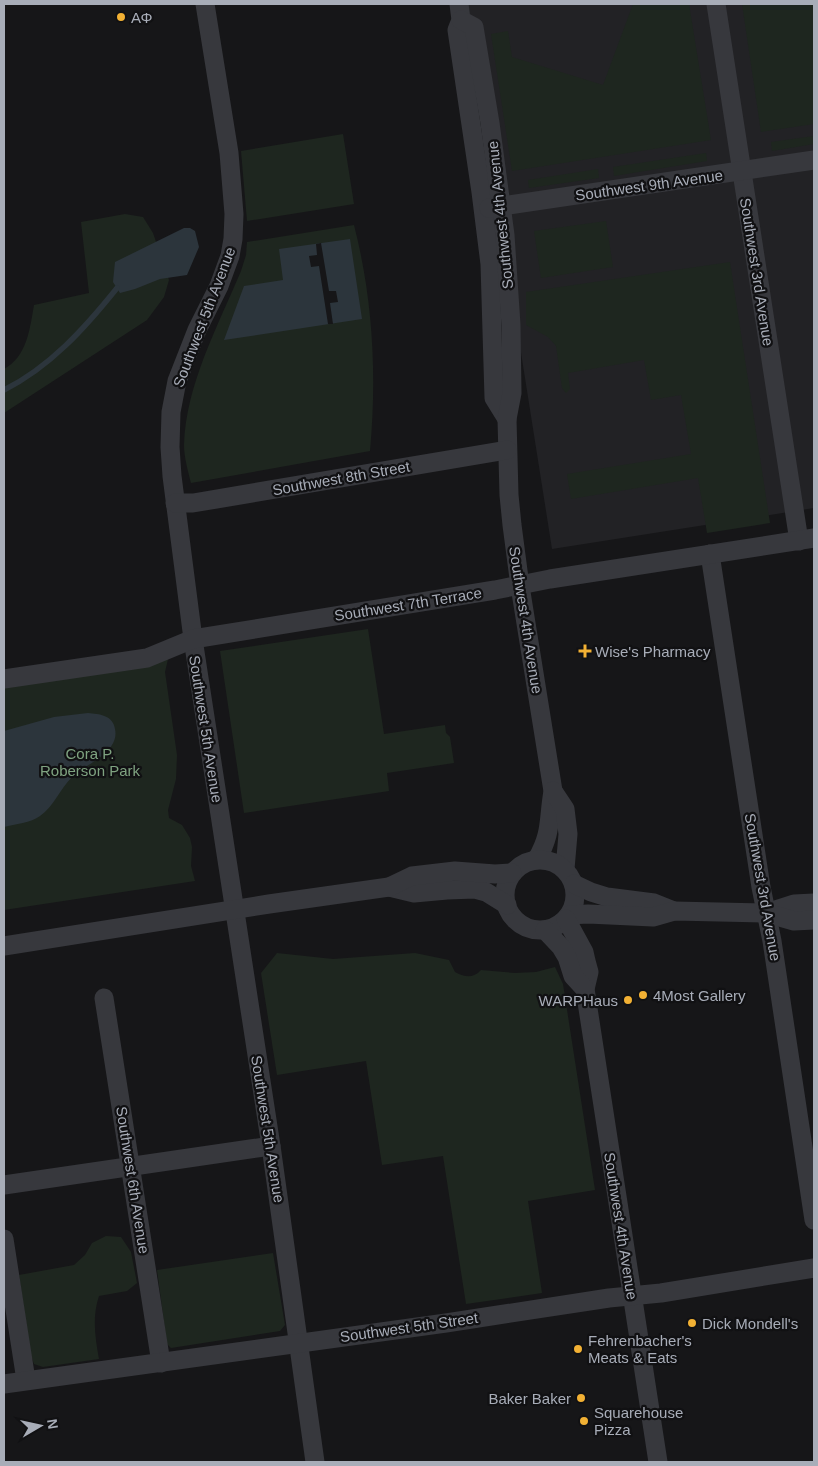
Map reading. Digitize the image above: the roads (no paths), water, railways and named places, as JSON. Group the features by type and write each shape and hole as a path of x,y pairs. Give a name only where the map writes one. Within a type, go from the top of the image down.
{"street":[{"name":"Southwest 5th Avenue","path":"205,4 229,153 234,214 233,239 230,256 219,286 197,330 177,381 171,412 170,447 175,503 193,639 271,1146 315,1462"},
{"name":"Southwest 3rd Avenue","path":"716,4 741,171 807,539"},
{"name":"Southwest 4th Avenue","path":"460,12 457,30 492,207 490,264 494,398 507,419 509,494 520,586 553,791 549,832 537,860"},
{"name":"Southwest 9th Avenue","path":"492,207 814,160"},
{"name":"Southwest 8th Street","path":"175,503 192,503 507,450"},
{"name":"Southwest 7th Terrace","path":"4,679 147,658 193,639 520,586 550,579 807,539"},
{"name":"Southwest 3rd Avenue","path":"710,554 772,941 814,1220"},
{"name":"Southwest 4th Avenue","path":"553,791 565,809 568,834 569,876"},
{"path":"569,876 575,902 567,917 553,928 535,930 526,927 511,914 505,894 507,883 512,873 523,864 537,860 557,863 569,876 591,892 607,897 654,903 674,912"},
{"path":"4,946 389,887 412,876 455,871 495,874 512,873"},
{"path":"389,887 414,893 475,889 486,892 507,905"},
{"path":"766,913 794,904 814,903"},
{"path":"567,917 588,914 653,917 674,912 766,913 794,920 814,920"},
{"name":"Southwest 4th Avenue","path":"567,917 584,952 589,972 585,989 658,1462"},
{"name":"Southwest 4th Avenue","path":"545,930 561,947 567,957 573,976 585,989"},
{"name":"Southwest 6th Avenue","path":"104,998 161,1363"},
{"path":"4,1185 271,1146"},
{"path":"4,1240 26,1380"},
{"name":"Southwest 5th Street","path":"4,1384 446,1323 632,1295 661,1293 814,1268"}],"waterway":[{"path":"4,390 21,381 52,358 79,332 117,288"}],"place":[{"name":"ΑΦ","path":"121,17"},
{"name":"Wise's Pharmacy","path":"585,651"},
{"name":"4Most Gallery","path":"643,995"},
{"name":"WARPHaus","path":"628,1000"},
{"name":"Dick Mondell's","path":"692,1323"},
{"name":"Fehrenbacher's Meats & Eats","path":"578,1349"},
{"name":"Baker Baker","path":"581,1398"},
{"name":"Squarehouse Pizza","path":"584,1421"}],"park label":[{"name":"Cora P. Roberson Park","path":"90,762"}]}
